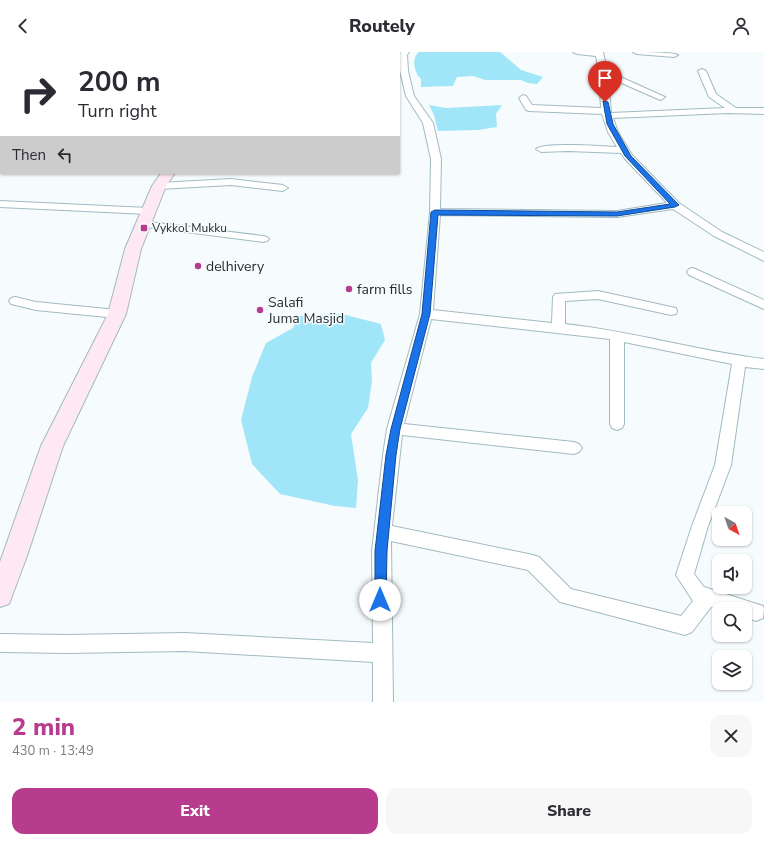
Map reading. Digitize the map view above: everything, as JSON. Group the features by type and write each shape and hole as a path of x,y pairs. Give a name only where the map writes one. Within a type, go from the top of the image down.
{"main road":[{"path":"0,595 8,556 52,446 117,314 133,248 163,179"}],"street":[{"path":"577,52 599,53 603,72 606,114 624,150 648,178 675,205 718,234 764,257"},
{"path":"637,52 674,55"},
{"path":"383,702 380,593 381,551 391,455 395,429 426,314 435,212 436,159 428,123 410,96 402,56"},
{"path":"702,71 712,95 734,110"},
{"path":"603,72 661,97"},
{"path":"523,98 528,108 606,114 734,110 764,111"},
{"path":"541,149 568,148 624,150"},
{"path":"163,179 231,182 283,188"},
{"path":"0,204 145,218 262,238"},
{"path":"435,212 617,214 675,205"},
{"path":"693,272 764,305"},
{"path":"558,328 559,297 598,295 671,311"},
{"path":"15,301 36,306 117,314"},
{"path":"426,314 617,336 764,364"},
{"path":"617,336 617,424"},
{"path":"739,360 723,465 700,526 685,575 698,594 756,612"},
{"path":"395,429 574,448"},
{"path":"383,532 532,563 566,596 684,626 707,597"},
{"path":"0,643 68,644 185,642 382,652"}],"shaded area":[{"path":"419,52 500,52 521,70 543,77 537,84 528,83 521,80 485,80 473,76 457,77 453,86 421,87 421,79 414,66 415,58"},
{"path":"429,105 446,108 502,105 496,114 497,127 478,130 438,131 434,115"},
{"path":"342,314 381,324 385,340 371,363 372,381 368,408 351,434 358,480 356,508 335,506 280,494 252,464 241,420 252,377 266,343 293,328 299,316"}],"place":[{"name":"Vykkol Mukku","path":"144,228"},
{"name":"delhivery","path":"198,266"},
{"name":"farm fills","path":"349,289"},
{"name":"Salafi Juma Masjid","path":"260,310"}],"route":[{"path":"380,600 381,551 391,455 395,429 402,410 426,314 435,212 617,214 675,205 628,156 619,143 610,124 605,102"}]}
